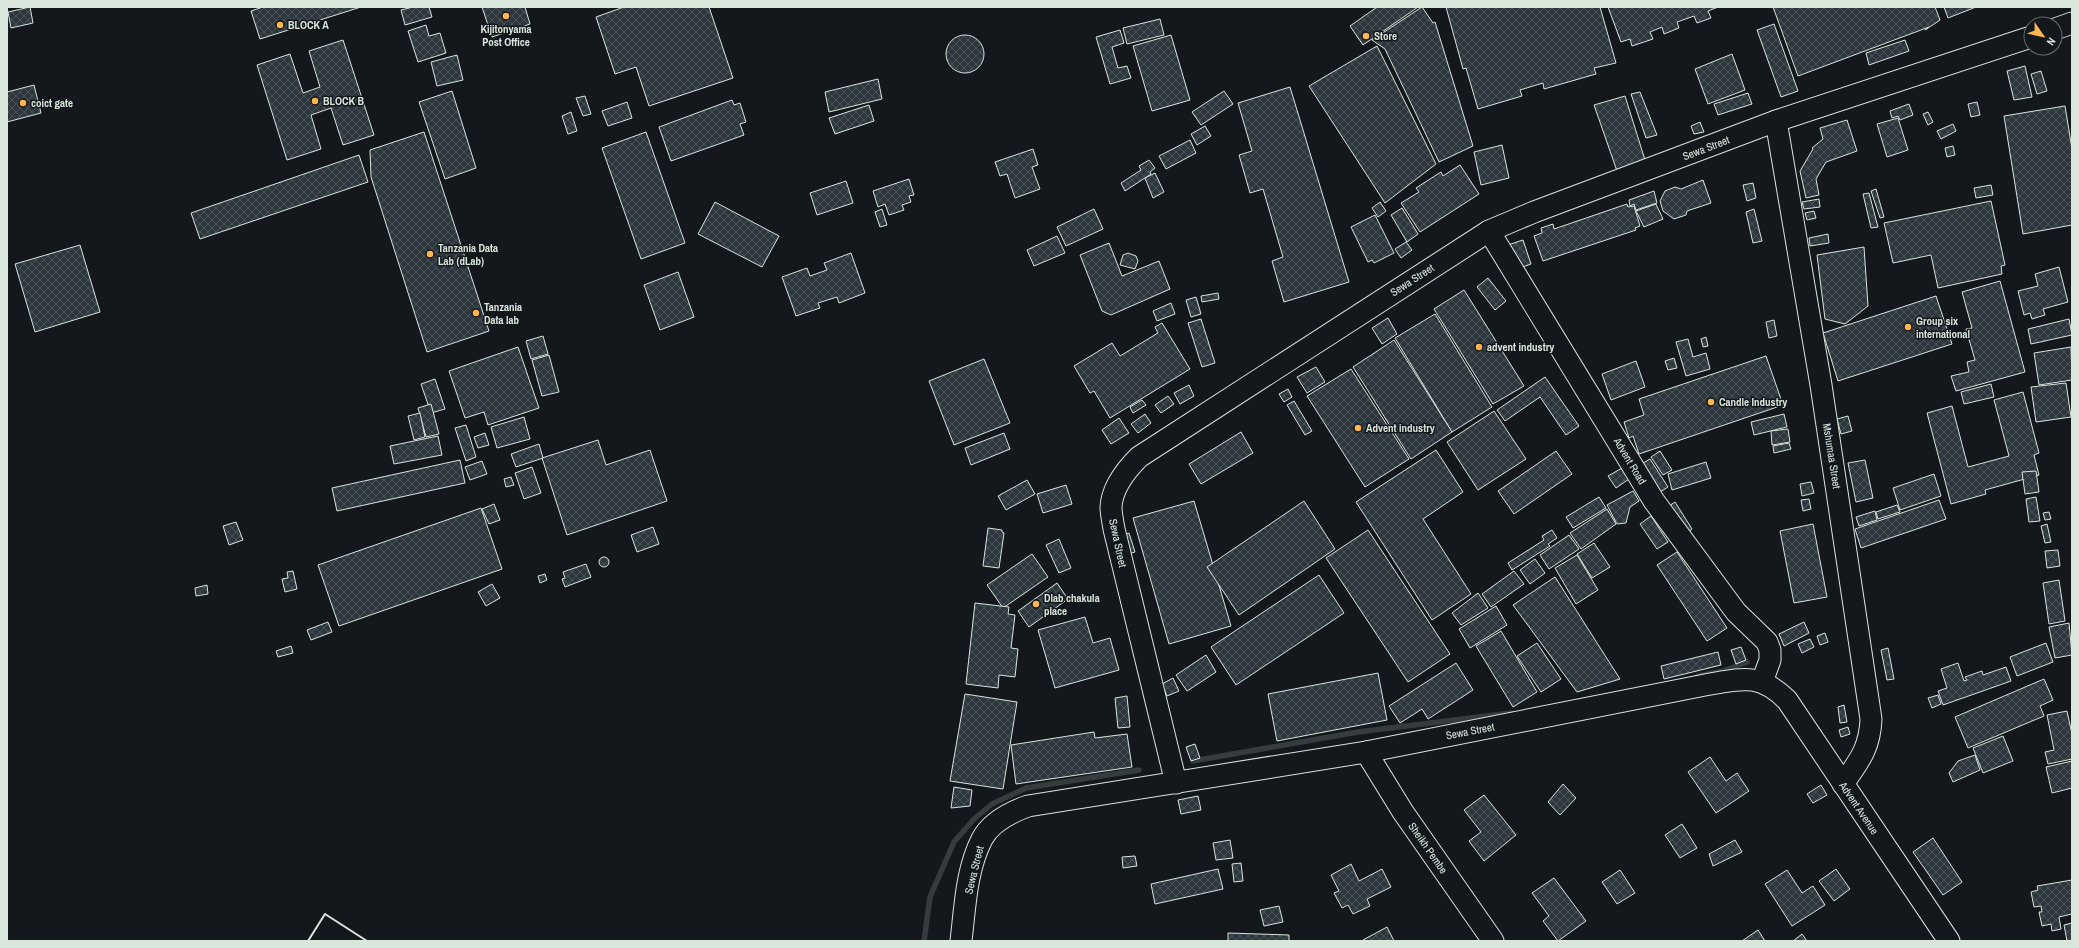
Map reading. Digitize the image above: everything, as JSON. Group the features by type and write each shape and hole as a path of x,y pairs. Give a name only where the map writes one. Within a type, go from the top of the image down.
{"street":[{"name":"Sewa Street","path":"1176,783 1114,529 1111,506 1127,468 1139,457 1489,231 1534,212 1776,121 2023,40"},
{"name":"Mshumaa Street","path":"1776,121 1821,385 1871,719 1870,736 1866,749 1843,784"},
{"name":"Advent Road","path":"1489,231 1654,501 1736,612 1767,642 1770,650 1770,660 1762,682"},
{"name":"Sewa Street","path":"961,941 969,881 982,839 997,822 1011,812 1028,806 1366,752 1705,685 1735,680 1762,682"},
{"name":"Advent Avenue","path":"1762,682 1775,689 1787,700 1949,941"},
{"name":"Sheikh Pembe","path":"1366,752 1403,812 1493,941"}],"building":[{"path":"30,7 33,23 11,28 8,12"},
{"name":"BLOCK A","path":"263,7 361,7 260,39 251,11"},
{"path":"413,7 429,7 432,17 405,25 401,10"},
{"name":"Kijitonyama Post Office","path":"482,7 525,7 530,24 492,37"},
{"path":"624,7 709,7 733,78 649,106 636,67 615,74 596,17"},
{"name":"Store","path":"1377,7 1418,7 1363,45 1350,26"},
{"path":"1422,7 1433,23 1435,22 1473,146 1439,162 1385,49 1372,40"},
{"path":"1446,7 1600,7 1616,63 1594,68 1596,74 1544,89 1543,83 1520,90 1522,96 1478,109 1466,68 1463,69"},
{"path":"1608,7 1718,7 1708,11 1711,18 1697,23 1694,16 1677,22 1679,28 1664,34 1662,27 1650,32 1653,39 1632,46 1630,39 1621,42"},
{"path":"1773,7 1935,7 1940,20 1925,30 1929,27 1798,76"},
{"path":"1944,7 1976,7 1948,18"},
{"path":"1160,19 1164,35 1127,44 1123,28"},
{"path":"1774,24 1798,91 1781,97 1757,30"},
{"path":"426,25 429,36 440,33 446,53 418,62 408,31"},
{"path":"1120,30 1124,43 1112,47 1118,68 1127,66 1131,78 1110,84 1096,37"},
{"path":"965,35 975,38 981,44 984,54 981,64 975,70 965,73 955,70 949,64 946,54 949,44 955,38"},
{"path":"1171,35 1190,100 1152,111 1133,46"},
{"name":"BLOCK B","path":"343,40 374,135 343,145 331,108 311,115 321,149 287,160 257,65 290,54 303,93 320,87 309,51"},
{"path":"1905,40 1909,51 1869,65 1866,53"},
{"path":"1377,46 1436,164 1385,203 1309,86"},
{"path":"1732,54 1745,90 1708,104 1695,69"},
{"path":"457,55 463,80 437,86 431,62"},
{"path":"2025,66 2032,97 2014,100 2007,71"},
{"path":"2041,71 2047,91 2037,94 2031,74"},
{"path":"878,79 882,99 829,112 825,92"},
{"name":"coict gate","path":"34,85 41,113 7,122 7,92"},
{"path":"1290,87 1349,282 1284,302 1272,261 1283,257 1263,189 1250,193 1239,155 1252,151 1238,103"},
{"path":"452,91 476,168 445,179 419,102"},
{"path":"1224,91 1233,104 1201,125 1192,112"},
{"path":"1640,92 1657,135 1646,138 1631,94"},
{"path":"1748,93 1752,104 1718,115 1714,104"},
{"path":"585,96 591,114 583,116 576,98"},
{"path":"1625,96 1645,160 1617,171 1594,105"},
{"path":"732,100 734,105 740,103 746,122 740,124 744,135 671,161 659,127"},
{"path":"627,102 632,118 608,126 602,111"},
{"path":"1977,102 1980,115 1971,117 1968,104"},
{"path":"1909,104 1913,115 1900,120 1898,116 1892,118 1890,111"},
{"path":"869,105 874,121 835,134 829,118"},
{"path":"2065,106 2072,149 2072,225 2023,234 2004,116"},
{"path":"571,112 577,131 568,134 562,116"},
{"path":"1928,112 1933,122 1928,125 1923,114"},
{"path":"1898,118 1908,150 1887,157 1877,124"},
{"path":"1847,120 1857,151 1826,162 1816,179 1819,195 1806,198 1800,171 1813,149 1812,148 1823,139 1820,128"},
{"path":"1700,122 1704,132 1694,134 1691,126"},
{"path":"1953,124 1956,131 1941,139 1937,131"},
{"path":"1205,126 1211,136 1197,145 1191,134"},
{"name":"Tanzania Data Lab (dLab)","path":"424,132 489,331 427,352 371,177 370,150"},
{"path":"646,132 685,243 641,259 602,148"},
{"path":"1190,140 1196,153 1166,169 1159,156"},
{"path":"1502,145 1509,178 1481,185 1474,152"},
{"path":"1953,146 1955,155 1947,157 1945,148"},
{"path":"1033,149 1038,165 1032,167 1040,189 1015,198 1007,174 1000,176 995,162"},
{"path":"359,155 368,182 200,239 191,213"},
{"path":"1149,160 1155,168 1150,172 1151,174 1125,191 1121,183 1141,170 1139,166"},
{"path":"1460,165 1479,194 1420,232 1401,203 1419,192 1416,188 1441,172 1443,176"},
{"path":"1155,173 1164,192 1153,198 1145,178"},
{"path":"909,179 914,195 909,196 911,202 902,205 904,210 889,215 885,204 878,207 873,191"},
{"path":"1703,180 1711,203 1687,211 1686,215 1674,219 1663,211 1660,201 1665,191 1675,187 1681,189"},
{"path":"846,181 853,203 817,215 810,193"},
{"path":"1753,183 1756,198 1747,201 1743,185"},
{"path":"1991,185 1993,195 1976,198 1974,188"},
{"path":"1876,189 1884,217 1880,218 1871,191"},
{"path":"1654,191 1657,203 1636,210 1634,204 1630,206 1629,200"},
{"path":"1869,193 1878,227 1871,228 1863,194"},
{"path":"1819,199 1820,207 1804,209 1802,202"},
{"path":"1991,201 2005,265 2001,266 2002,274 1938,288 1931,255 1893,263 1884,223"},
{"path":"715,202 779,236 762,267 698,234"},
{"path":"1380,202 1386,211 1378,217 1372,208"},
{"path":"1627,204 1628,207 1634,206 1640,226 1635,228 1636,230 1543,261 1534,236 1542,233 1541,228 1553,224 1554,229"},
{"path":"1656,204 1663,219 1644,227 1636,211"},
{"path":"1402,208 1418,234 1407,242 1391,215"},
{"path":"882,209 887,225 880,227 875,212"},
{"path":"1094,209 1103,229 1066,246 1057,227"},
{"path":"1754,209 1762,241 1753,243 1746,212"},
{"path":"1814,211 1816,218 1807,220 1805,213"},
{"path":"1375,215 1394,253 1374,263 1372,260 1368,262 1351,227"},
{"path":"1828,234 1829,243 1810,246 1809,238"},
{"path":"1057,236 1065,253 1034,266 1027,250"},
{"path":"1523,240 1531,264 1517,269 1508,245"},
{"path":"1406,242 1412,250 1401,258 1395,249"},
{"path":"1109,243 1122,276 1159,261 1170,289 1111,315 1102,311 1080,255"},
{"path":"80,245 100,312 35,332 15,264"},
{"path":"1864,247 1868,306 1845,324 1825,319 1817,255"},
{"path":"851,253 865,293 839,303 837,297 818,303 820,308 796,316 782,277 807,268 810,276 827,270 824,263"},
{"path":"1128,253 1136,256 1138,261 1135,269 1120,265 1123,255"},
{"path":"2059,267 2068,302 2043,309 2045,315 2032,319 2030,313 2024,315 2018,291 2038,286 2035,274"},
{"path":"678,272 694,317 660,330 644,285"},
{"path":"1488,278 1506,301 1495,310 1477,287"},
{"path":"2000,281 2025,372 1956,391 1951,376 1969,372 1967,362 1975,360 1966,329 1972,328 1962,292"},
{"name":"advent industry","path":"1464,290 1524,386 1493,404 1434,309"},
{"path":"1218,293 1219,299 1202,302 1201,296"},
{"path":"1936,296 1952,344 1838,381 1823,333"},
{"path":"1196,297 1201,314 1191,317 1186,300"},
{"path":"1171,303 1175,314 1157,321 1153,311"},
{"name":"Advent industry","path":"1435,314 1492,407 1452,432 1395,338"},
{"path":"1388,318 1397,334 1382,344 1372,328"},
{"path":"1201,319 1215,363 1202,367 1188,323"},
{"path":"2069,319 2072,335 2031,344 2028,329"},
{"path":"1774,320 1777,336 1769,338 1766,322"},
{"path":"1162,323 1190,369 1110,418 1094,391 1090,393 1074,366 1112,343 1120,356 1158,333 1155,327"},
{"path":"543,336 548,354 531,359 526,341"},
{"path":"1706,337 1708,346 1703,347 1701,339"},
{"path":"1688,339 1693,357 1706,353 1710,369 1686,376 1676,342"},
{"name":"Advent industry","path":"1394,340 1452,432 1411,459 1353,367"},
{"path":"518,347 539,408 488,425 484,412 465,418 449,371"},
{"path":"2071,347 2072,380 2039,385 2034,353"},
{"path":"549,355 559,392 542,396 532,360"},
{"name":"Candle Industry","path":"1766,356 1783,405 1639,454 1633,436 1629,438 1624,422 1644,415 1639,399"},
{"path":"1674,358 1677,368 1668,370 1665,361"},
{"path":"984,359 1010,423 954,445 929,381"},
{"path":"1636,361 1645,387 1611,400 1602,374"},
{"path":"1316,367 1325,382 1307,393 1297,377"},
{"name":"Advent industry","path":"1351,369 1409,459 1365,487 1307,396"},
{"path":"1545,377 1579,426 1566,435 1540,397 1505,421 1497,410"},
{"path":"435,379 445,409 431,413 421,384"},
{"path":"2066,383 2071,417 2036,422 2031,387"},
{"path":"1991,384 1994,397 1964,404 1961,392"},
{"path":"1189,385 1194,396 1180,404 1174,393"},
{"path":"1288,389 1292,397 1284,402 1279,394"},
{"path":"2023,392 2039,453 2034,455 2039,475 1985,490 1986,494 1951,504 1927,413 1952,406 1968,467 2009,456 1994,400"},
{"path":"1168,396 1174,404 1161,413 1155,405"},
{"path":"1142,400 1146,405 1133,413 1130,407"},
{"path":"1294,401 1312,431 1305,435 1287,405"},
{"path":"431,404 439,434 426,437 418,408"},
{"path":"1494,411 1526,459 1478,490 1447,442"},
{"path":"420,413 425,437 414,440 408,416"},
{"path":"1145,414 1151,423 1138,433 1131,424"},
{"path":"1784,414 1787,427 1754,435 1751,422"},
{"path":"1848,416 1852,431 1841,434 1837,419"},
{"path":"524,417 530,439 497,448 491,427"},
{"path":"1119,418 1129,433 1111,444 1102,430"},
{"path":"466,425 476,457 466,461 455,428"},
{"path":"1788,429 1790,442 1772,445 1771,431"},
{"path":"1241,432 1253,453 1201,484 1189,464"},
{"path":"485,433 489,445 478,448 474,437"},
{"path":"1004,433 1010,449 971,465 965,448"},
{"path":"438,436 442,455 394,464 390,446"},
{"path":"598,440 606,465 650,450 667,501 567,535 542,458"},
{"path":"1789,443 1791,449 1774,453 1773,446"},
{"path":"539,444 543,458 516,467 511,454"},
{"path":"1436,450 1463,492 1423,519 1471,594 1432,620 1356,502"},
{"path":"1556,451 1572,474 1514,514 1498,491"},
{"path":"1660,451 1672,470 1663,475 1651,457"},
{"path":"1650,459 1668,487 1657,494 1638,466"},
{"path":"460,460 465,483 337,511 332,488"},
{"path":"1865,460 1873,498 1856,502 1848,463"},
{"path":"482,461 487,474 470,480 465,467"},
{"path":"1706,462 1711,478 1672,490 1668,474"},
{"path":"532,467 541,493 524,499 515,473"},
{"path":"1622,468 1629,479 1616,488 1608,476"},
{"path":"2036,471 2039,492 2025,494 2022,472"},
{"path":"1934,474 1941,496 1900,510 1893,488"},
{"path":"511,477 514,485 506,487 504,479"},
{"path":"1027,480 1035,494 1006,510 998,496"},
{"path":"1811,482 1814,493 1802,496 1800,484"},
{"path":"1066,485 1072,504 1043,513 1037,494"},
{"path":"1633,491 1639,501 1630,507 1626,523 1617,524 1607,505"},
{"path":"1599,497 1606,508 1573,528 1566,517"},
{"path":"2036,497 2040,521 2029,522 2026,499"},
{"path":"1809,499 1811,509 1803,511 1801,500"},
{"path":"1939,500 1946,519 1861,548 1855,529"},
{"path":"1194,501 1231,626 1169,644 1133,518"},
{"path":"1304,501 1335,549 1239,615 1207,567"},
{"path":"1675,502 1692,529 1684,535 1666,508"},
{"path":"494,504 500,520 489,524 482,509"},
{"path":"1897,505 1900,512 1878,519 1876,512"},
{"path":"481,508 502,569 339,626 318,565"},
{"path":"1607,509 1616,524 1581,549 1570,533"},
{"path":"1875,511 1877,520 1859,526 1856,517"},
{"path":"2049,512 2051,519 2045,520 2043,513"},
{"path":"1651,516 1668,542 1657,549 1640,524"},
{"path":"236,522 243,540 229,545 223,526"},
{"path":"1813,524 1827,597 1794,603 1780,531"},
{"path":"2047,524 2051,542 2045,543 2041,526"},
{"path":"653,527 659,544 637,552 631,535"},
{"path":"988,528 1002,530 1004,533 999,568 983,566"},
{"path":"1368,530 1450,654 1408,682 1326,558"},
{"path":"1552,530 1557,538 1548,544 1550,546 1512,570 1508,563 1544,540 1542,536"},
{"path":"1129,533 1135,552 1125,555 1119,537"},
{"path":"1569,535 1579,549 1549,569 1540,555"},
{"path":"1059,539 1071,568 1059,573 1046,545"},
{"path":"1594,543 1610,567 1592,578 1577,554"},
{"path":"2058,550 2060,566 2047,568 2045,551"},
{"path":"1677,552 1727,628 1707,641 1657,565"},
{"path":"1032,554 1048,577 1003,608 987,585"},
{"path":"1577,555 1598,590 1576,604 1555,568"},
{"path":"602,557 606,557 608,558 608,566 602,567 599,564 599,560"},
{"path":"1535,559 1545,573 1530,584 1520,570"},
{"path":"586,564 591,577 565,587 562,579 565,578 563,572"},
{"path":"293,571 297,589 285,592 282,579 288,578 287,572"},
{"path":"1514,571 1524,584 1491,607 1482,594"},
{"path":"545,574 547,580 540,583 538,576"},
{"path":"1319,575 1344,613 1236,685 1211,647"},
{"path":"1555,577 1620,679 1577,692 1513,605"},
{"path":"2059,580 2065,621 2049,624 2043,583"},
{"path":"1057,583 1068,599 1029,627 1018,611"},
{"path":"492,584 500,598 486,606 478,592"},
{"path":"207,585 208,594 196,596 195,588"},
{"path":"1478,593 1488,608 1461,625 1452,613"},
{"path":"975,603 1009,607 1008,614 1015,615 1011,648 1018,649 1015,677 999,675 998,688 966,684"},
{"path":"1496,606 1507,625 1470,648 1459,629"},
{"path":"1085,617 1093,643 1110,638 1119,670 1055,688 1038,630"},
{"path":"328,622 332,632 311,640 307,630"},
{"path":"1804,622 1809,633 1784,646 1779,634"},
{"path":"2069,623 2072,655 2055,658 2049,627"},
{"path":"1501,631 1537,692 1513,707 1476,646"},
{"path":"1825,633 1828,642 1820,645 1817,636"},
{"path":"1810,639 1814,647 1802,653 1798,644"},
{"path":"1537,643 1561,679 1541,692 1517,656"},
{"path":"2046,643 2053,662 2017,676 2010,657"},
{"path":"291,646 293,653 278,657 276,651"},
{"path":"1741,647 1746,660 1736,664 1731,650"},
{"path":"1888,648 1894,679 1887,680 1881,650"},
{"path":"1718,652 1721,665 1664,679 1661,666"},
{"path":"1206,655 1216,672 1187,691 1176,675"},
{"path":"1456,663 1473,690 1428,719 1422,709 1400,723 1389,706"},
{"path":"1958,663 1964,681 1967,680 1965,677 1982,671 1983,675 2006,667 2011,681 1943,705 1938,691 1947,688 1941,669"},
{"path":"1378,673 1387,720 1277,741 1268,694"},
{"path":"1173,678 1179,691 1167,696 1162,684"},
{"path":"2044,679 2053,700 2040,706 2044,716 1968,748 1955,717"},
{"path":"965,694 1017,702 1003,789 950,781"},
{"path":"1938,695 1941,704 1932,708 1928,698"},
{"path":"1127,696 1130,727 1118,728 1115,698"},
{"path":"1844,705 1847,722 1840,723 1838,707"},
{"path":"2067,711 2072,734 2072,759 2048,764 2045,752 2054,750 2047,715"},
{"path":"1848,727 1850,734 1841,737 1839,730"},
{"path":"1094,732 1095,738 1127,734 1132,767 1016,784 1011,745"},
{"path":"2003,736 2013,761 1983,773 1973,748"},
{"path":"1195,744 1200,758 1191,761 1186,747"},
{"path":"1975,755 1980,770 1953,782 1949,773 1958,761"},
{"path":"1710,757 1726,781 1737,773 1749,791 1716,813 1688,772"},
{"path":"2072,761 2072,788 2052,793 2046,767"},
{"path":"1563,784 1576,798 1560,815 1548,802"},
{"path":"1821,785 1827,795 1813,803 1807,794"},
{"path":"954,787 972,790 970,806 951,808"},
{"path":"1484,795 1516,835 1484,861 1469,841 1481,832 1464,810"},
{"path":"1198,796 1201,810 1181,814 1178,800"},
{"path":"1682,824 1697,848 1680,858 1665,835"},
{"path":"1933,838 1962,882 1943,895 1913,852"},
{"path":"1230,840 1233,858 1216,860 1213,843"},
{"path":"1735,840 1742,852 1713,866 1709,854"},
{"path":"1135,856 1137,866 1123,868 1122,857"},
{"path":"1241,863 1243,881 1234,882 1232,864"},
{"path":"1351,864 1359,881 1382,869 1391,887 1367,899 1370,906 1353,914 1348,905 1342,908 1334,893 1339,891 1331,875"},
{"path":"1218,869 1223,889 1155,904 1151,884"},
{"path":"1836,869 1850,889 1834,901 1819,881"},
{"path":"1620,870 1635,893 1617,904 1602,882"},
{"path":"1787,870 1802,893 1813,886 1825,905 1792,926 1765,884"},
{"path":"1554,878 1586,921 1558,941 1543,921 1549,916 1532,893"},
{"path":"2072,880 2072,914 2059,917 2061,929 2052,931 2051,924 2042,926 2039,912 2042,912 2041,906 2034,907 2031,892 2038,890 2037,886"},
{"path":"1279,906 1283,922 1264,926 1260,910"},
{"path":"2072,923 2072,941 2067,941 2064,925"},
{"path":"1387,927 1394,941 1363,940"},
{"path":"1758,930 1765,941 1742,941"},
{"path":"1228,933 1289,935 1289,941 1228,941"},
{"path":"1802,934 1807,941 1793,941"}],"waterway":[{"path":"1698,676 1723,671 1747,662"},
{"path":"1193,761 1358,732 1511,713"},
{"path":"924,941 930,897 954,842 974,819 992,804 1026,788 1139,770"}],"wall":[{"path":"308,941 325,914 367,941"}],"place":[{"name":"Kijitonyama Post Office","path":"506,16"},
{"name":"BLOCK A","path":"280,25"},
{"name":"Store","path":"1366,36"},
{"name":"BLOCK B","path":"315,101"},
{"name":"coict gate","path":"23,103"},
{"name":"Tanzania Data Lab (dLab)","path":"430,254"},
{"name":"Tanzania Data lab","path":"476,313"},
{"name":"Group six international","path":"1908,327"},
{"name":"advent industry","path":"1479,347"},
{"name":"Candle Industry","path":"1711,402"},
{"name":"Advent industry","path":"1358,428"},
{"name":"Dlab chakula place","path":"1036,604"}]}
